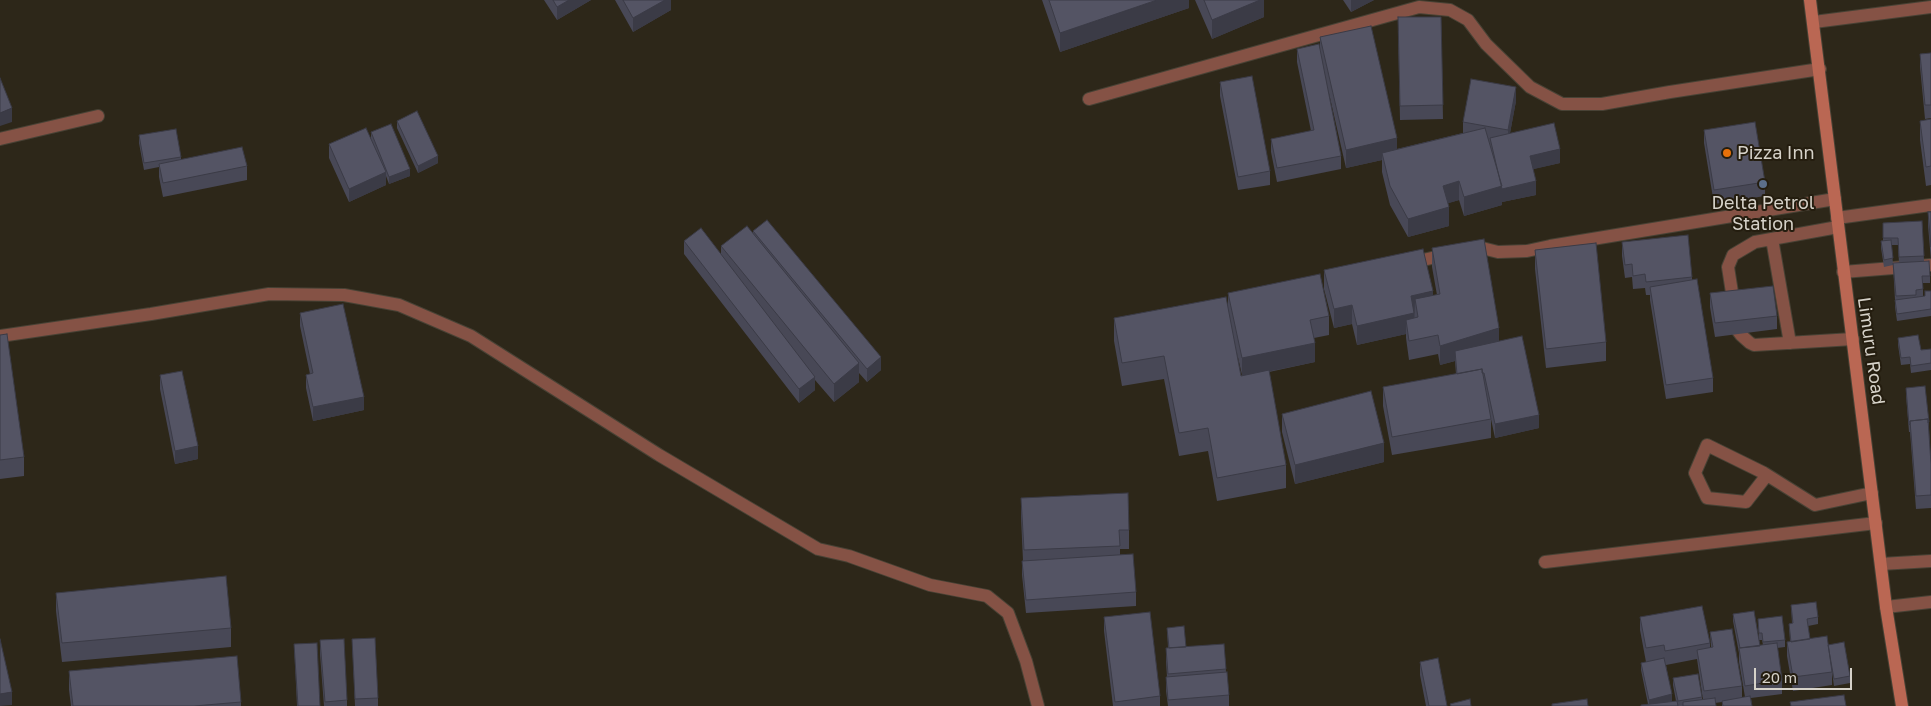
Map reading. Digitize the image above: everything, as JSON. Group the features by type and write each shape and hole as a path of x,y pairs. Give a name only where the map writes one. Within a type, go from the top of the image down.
{"main road":[{"name":"Limuru Road","path":"1810,0 1886,606 1902,706"}],"street":[{"path":"1089,99 1419,7 1450,10 1468,20 1486,44 1530,87 1562,104 1602,104 1820,69"},
{"path":"1814,22 1931,7"},
{"path":"0,139 98,116"},
{"path":"1402,265 1478,247 1498,252 1527,252 1550,246 1835,199"},
{"path":"1853,339 1754,345 1738,331 1728,267 1730,260 1740,250 1755,242 1838,222 1931,205"},
{"path":"1772,239 1790,343"},
{"path":"1843,272 1931,265"},
{"path":"0,336 151,314 268,294 344,295 399,305 471,336 659,455 818,549 849,556 930,585 987,596 1008,613 1026,661 1038,706"},
{"path":"1767,475 1746,502 1707,498 1695,473 1707,445 1767,475 1815,505 1872,493"},
{"path":"1545,562 1876,523"},
{"path":"1881,564 1931,561"},
{"path":"1886,606 1931,602"}],"building":[{"path":"553,0 569,0 557,7"},
{"path":"623,0 665,0 633,18"},
{"path":"1049,0 1157,0 1060,33"},
{"path":"1204,0 1260,0 1212,20"},
{"path":"1398,17 1441,17 1443,105 1400,106"},
{"path":"1371,26 1397,138 1346,150 1320,37"},
{"path":"1319,44 1341,156 1277,168 1271,139 1314,130 1297,49"},
{"path":"1931,53 1931,105 1925,105 1920,54"},
{"path":"1252,76 1270,171 1238,177 1220,82"},
{"path":"0,78 12,108 0,113"},
{"path":"1471,79 1516,87 1508,130 1463,122"},
{"path":"417,111 438,156 418,166 397,121"},
{"path":"1931,119 1931,166 1926,167 1920,121"},
{"path":"1755,122 1765,182 1714,190 1704,130"},
{"path":"1554,123 1560,149 1530,156 1536,181 1502,189 1490,138"},
{"path":"391,124 410,169 389,177 371,132"},
{"path":"366,128 386,172 349,189 329,144"},
{"path":"1485,128 1502,186 1464,197 1459,181 1443,186 1449,207 1408,219 1390,186 1382,153"},
{"path":"176,129 181,157 144,163 139,135"},
{"path":"242,147 247,166 163,183 159,164"},
{"path":"1928,212 1931,212 1931,247"},
{"path":"767,220 881,357 867,369 753,231"},
{"path":"1922,221 1924,256 1899,257 1898,238 1883,238 1883,223"},
{"path":"747,226 859,363 834,384 721,246"},
{"path":"701,228 815,377 799,389 684,241"},
{"path":"1688,235 1692,277 1646,282 1645,274 1633,276 1632,264 1625,265 1622,242"},
{"path":"1484,239 1499,328 1440,346 1438,335 1409,341 1406,320 1418,317 1415,299 1440,294 1432,248"},
{"path":"1891,240 1893,258 1884,260 1881,241"},
{"path":"1596,243 1606,342 1546,349 1535,250"},
{"path":"1423,249 1433,291 1411,296 1414,313 1357,326 1352,305 1334,309 1324,270"},
{"path":"1929,261 1930,276 1922,276 1923,289 1916,290 1916,295 1896,296 1893,263"},
{"path":"1320,274 1329,316 1310,320 1315,343 1242,358 1228,293"},
{"path":"1697,279 1713,378 1666,385 1650,287"},
{"path":"1773,286 1777,316 1715,323 1710,293"},
{"path":"1925,291 1931,291 1931,309 1897,314 1895,300 1925,296"},
{"path":"1226,297 1241,376 1269,370 1286,465 1217,478 1208,428 1179,433 1164,356 1122,363 1114,318"},
{"path":"343,304 364,397 313,407 306,375 313,373 300,313"},
{"path":"7,334 24,457 0,460 0,335"},
{"path":"1918,335 1921,350 1931,349 1931,363 1911,366 1910,357 1901,358 1898,338"},
{"path":"1522,336 1539,415 1495,424 1482,369 1457,374 1455,351"},
{"path":"1482,369 1491,419 1392,437 1383,387"},
{"path":"182,371 198,446 175,451 160,375"},
{"path":"1925,386 1929,422 1928,419 1910,421 1909,425 1906,388"},
{"path":"1371,391 1384,443 1295,465 1282,414"},
{"path":"1928,419 1931,495 1916,496 1910,421"},
{"path":"1128,493 1129,530 1119,530 1120,546 1024,550 1021,498"},
{"path":"1133,554 1136,592 1026,600 1022,561"},
{"path":"226,576 231,628 62,643 56,593"},
{"path":"1816,602 1818,617 1807,619 1810,639 1791,642 1789,624 1793,623 1791,605"},
{"path":"1702,606 1710,643 1665,651 1664,645 1646,648 1640,617"},
{"path":"1754,611 1760,646 1740,648 1733,614"},
{"path":"1150,612 1160,696 1115,702 1104,617"},
{"path":"1782,616 1785,640 1763,642 1762,633 1759,633 1758,619"},
{"path":"1184,626 1186,647 1169,648 1167,628"},
{"path":"1732,629 1742,686 1704,691 1697,650 1713,647 1710,632"},
{"path":"1827,636 1832,672 1793,677 1787,642"},
{"path":"375,638 378,698 355,699 352,639"},
{"path":"0,639 12,692 0,694"},
{"path":"344,639 347,700 325,702 320,640"},
{"path":"1844,642 1850,676 1834,679 1828,645"},
{"path":"317,643 320,706 298,706 294,644"},
{"path":"1777,643 1782,680 1745,686 1739,648"},
{"path":"1224,644 1226,669 1168,674 1166,648"},
{"path":"237,656 241,702 194,706 73,706 69,671"},
{"path":"1438,658 1447,706 1429,706 1420,662"},
{"path":"1664,658 1672,694 1649,700 1641,663"},
{"path":"1227,672 1229,695 1168,700 1166,677"},
{"path":"1698,674 1702,697 1678,701 1673,678"},
{"path":"1844,695 1846,706 1791,706 1790,702"},
{"path":"1750,696 1752,706 1723,706 1722,701"},
{"path":"1715,698 1716,706 1683,706 1683,702"},
{"path":"1470,699 1471,706 1451,706 1450,704"},
{"path":"1587,699 1588,706 1552,706 1552,704"},
{"path":"1677,701 1678,706 1641,706 1641,705"}],"place":[{"name":"Pizza Inn","path":"1727,153"},
{"name":"Delta Petrol Station","path":"1763,184"}]}
